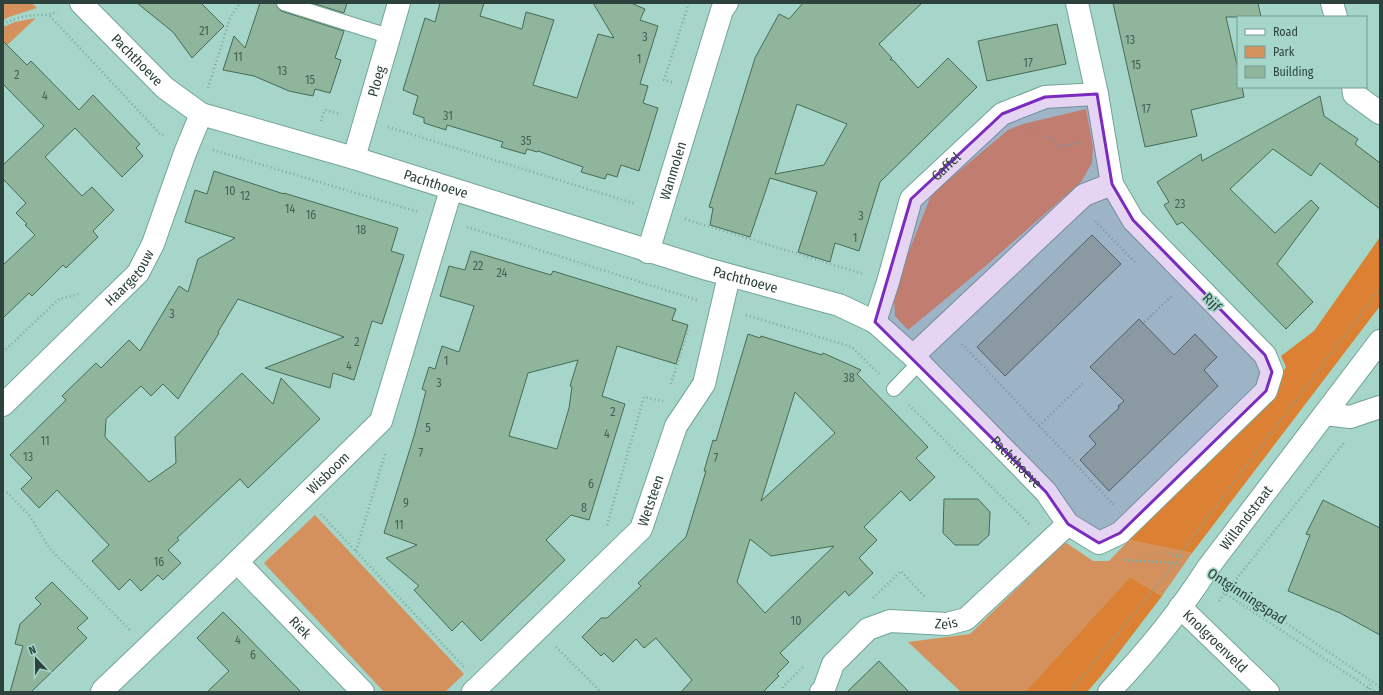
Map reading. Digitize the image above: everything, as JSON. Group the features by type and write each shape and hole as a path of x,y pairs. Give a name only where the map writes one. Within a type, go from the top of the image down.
{"street":[{"name":"Ploeg","path":"354,158 398,3"},
{"name":"Wanmolen","path":"648,252 722,10 727,3"},
{"name":"Rijf","path":"1076,3 1097,94 1112,184 1133,220 1265,355 1272,372 1266,391 1120,533 1104,541"},
{"path":"1332,3 1336,16"},
{"name":"Pachthoeve","path":"72,5 165,88 201,114 354,158 648,252 729,276 839,305 875,322 916,360 1046,492 1068,524 1104,541"},
{"path":"1353,88 1354,94 1380,113"},
{"name":"Gaffel","path":"875,322 888,282 911,199 1002,114 1045,97 1097,94"},
{"name":"Haargetouw","path":"3,405 138,273 154,244 189,142 201,114"},
{"path":"916,360 944,326 1084,195 1112,184"},
{"name":"Wisboom","path":"102,692 102,690 238,562 381,421 451,190"},
{"name":"Wetsteen","path":"477,688 640,529 676,426 704,384 729,276"},
{"name":"Willandstraat","path":"1109,692 1128,672 1180,607 1380,341"},
{"path":"1325,414 1350,417 1380,407"},
{"name":"Zeis","path":"821,692 824,689 833,664 868,629 890,621 947,624 966,619 1068,524"},
{"name":"Riek","path":"238,562 363,692"},
{"name":"Knolgroenveld","path":"1180,607 1268,692"}],"lane":[{"path":"284,3 388,36"},
{"path":"894,389 916,360"}],"path":[{"path":"201,114 230,18 240,3"},
{"path":"689,3 664,80 698,90"},
{"path":"3,24 7,21 34,15 50,16 72,5"},
{"path":"50,16 160,134 442,219 852,348 1048,543"},
{"path":"313,146 325,110 365,120 888,282"},
{"path":"1025,134 1037,133 1047,136 1058,147 1104,138"},
{"path":"1124,341 1189,278"},
{"path":"1070,692 1175,563 1380,289"},
{"path":"3,352 59,299 76,295 81,290"},
{"path":"695,307 697,300"},
{"path":"944,326 1131,522"},
{"path":"670,387 688,329"},
{"path":"1039,426 1083,383"},
{"path":"604,565 599,553 644,397 689,407"},
{"path":"356,552 393,429 381,421"},
{"path":"1200,626 1345,442"},
{"path":"3,491 8,493 29,515 50,549 147,648"},
{"path":"304,496 477,688"},
{"path":"1104,541 1129,553 1149,555 1165,552 1179,556"},
{"name":"Ontginningspad","path":"1104,541 1124,560 1175,563 1204,574 1225,593 1375,692"},
{"path":"1204,574 1231,586 1380,687"},
{"path":"538,628 601,692"},
{"path":"1366,692 1372,682"}],"highlighted area":[{"path":"1097,94 1112,184 1133,220 1265,355 1272,372 1266,391 1120,533 1099,543 1068,524 1046,492 875,322 911,199 1002,114 1045,97"}],"green space":[{"path":"3,3 32,3 37,8 3,20"},
{"path":"36,18 3,49 3,27 15,22"},
{"path":"1086,109 1093,147 1092,163 1081,182 989,263 908,330 895,316 894,298 896,284 930,198 939,188 1008,130 1023,124"},
{"path":"315,515 464,674 445,692 384,692 264,563"},
{"path":"1129,540 1192,553 1162,596 1130,577 1025,692 961,692 908,642 970,634 1065,542 1093,561 1109,561"}],"shaded area":[{"path":"1380,237 1380,306 1192,553 1129,540 1272,391 1286,367 1281,356 1314,331"},
{"path":"1130,577 1162,596 1087,692 1025,692"}],"building":[{"path":"137,3 201,3 224,26 192,58 173,32"},
{"path":"260,3 276,3 281,11 344,31 335,58 341,60 330,93 315,89 313,96 289,91 254,76 223,70 234,36 245,48"},
{"path":"312,3 347,3 344,13"},
{"path":"440,3 484,3 480,16 522,29 526,12 554,20 533,85 577,98 598,34 614,38 593,3 631,3 645,9 640,20 658,26 640,84 648,86 643,103 658,108 639,171 621,165 617,177 607,174 605,179 581,172 583,167 538,151 527,149 525,154 501,147 503,142 447,125 446,130 424,123 424,118 413,114 418,96 403,90 425,18 435,22"},
{"path":"803,3 922,3 879,44 892,58 890,60 893,60 918,88 948,58 977,87 880,182 859,251 835,243 830,262 798,252 817,192 770,178 750,237 710,225 713,208 709,207 755,58 779,14 789,19","holes":["797,104 847,124 824,165 775,174"]},
{"path":"1113,3 1258,3 1261,16 1226,17 1237,65 1237,88 1242,88 1244,97 1191,110 1197,136 1145,147"},
{"path":"1057,24 1066,64 987,81 978,41"},
{"path":"3,41 27,65 31,61 79,110 93,95 140,144 136,148 143,156 122,177 75,128 45,157 82,196 92,187 114,210 93,231 98,237 66,268 63,265 32,296 29,293 3,318 3,265 35,235 16,213 26,203 3,179 3,165 44,126 3,84"},
{"path":"1320,96 1324,116 1358,139 1355,144 1380,163 1380,209 1320,163 1311,176 1273,149 1230,189 1275,233 1311,200 1319,208 1277,264 1313,302 1286,329 1182,222 1177,225 1164,205 1169,202 1157,182 1201,154 1202,161"},
{"path":"214,171 284,194 398,228 391,251 404,255 382,324 372,321 354,380 333,373 330,388 265,368 344,337 238,299 218,332 219,333 178,399 163,384 151,396 141,386 106,419 105,437 149,482 176,463 175,437 242,373 273,404 281,378 320,419 248,488 240,479 177,538 179,540 168,550 181,563 163,580 158,575 141,591 130,579 119,590 92,561 109,545 57,490 39,508 21,489 32,478 10,455 66,400 62,396 96,363 101,368 129,340 140,351 179,286 188,292 198,259 235,238 185,222 195,190 207,194"},
{"path":"1092,235 1121,264 1005,376 977,347"},
{"path":"471,251 551,275 553,271 676,309 672,320 688,325 676,364 617,346 602,396 625,404 589,520 571,515 546,540 565,560 481,641 462,621 452,631 414,590 419,586 386,558 417,545 384,533 414,436 426,391 422,389 429,367 435,369 442,346 459,352 474,306 440,296 449,266 465,270","holes":["578,360 570,386 572,387 569,408 557,449 509,436 528,373"]},
{"path":"1139,319 1174,355 1195,334 1217,357 1204,370 1218,386 1109,491 1080,460 1096,444 1089,436 1119,408 1118,406 1124,401 1090,367"},
{"path":"748,334 760,338 761,336 822,355 823,353 861,370 857,374 928,447 916,458 935,477 910,501 901,491 864,527 877,540 859,558 873,573 849,596 845,591 780,653 789,662 777,674 779,676 763,692 681,692 692,680 656,638 644,648 636,639 613,662 604,653 601,656 582,637 601,618 607,618 641,586 638,583 686,537 706,471 704,471 713,440 716,441","holes":["795,392 835,433 761,501","750,539 771,556 834,546 765,613 737,582"]},
{"path":"944,499 978,499 990,512 989,535 978,545 955,545 943,533"},
{"path":"1323,500 1380,528 1380,635 1340,613 1288,591 1310,535 1306,534"},
{"path":"52,582 88,618 77,628 87,638 31,692 10,692 23,646 15,644 20,624 41,604 35,598"},
{"path":"223,612 301,692 207,692 229,671 197,638"},
{"path":"879,661 909,692 847,692"}]}
